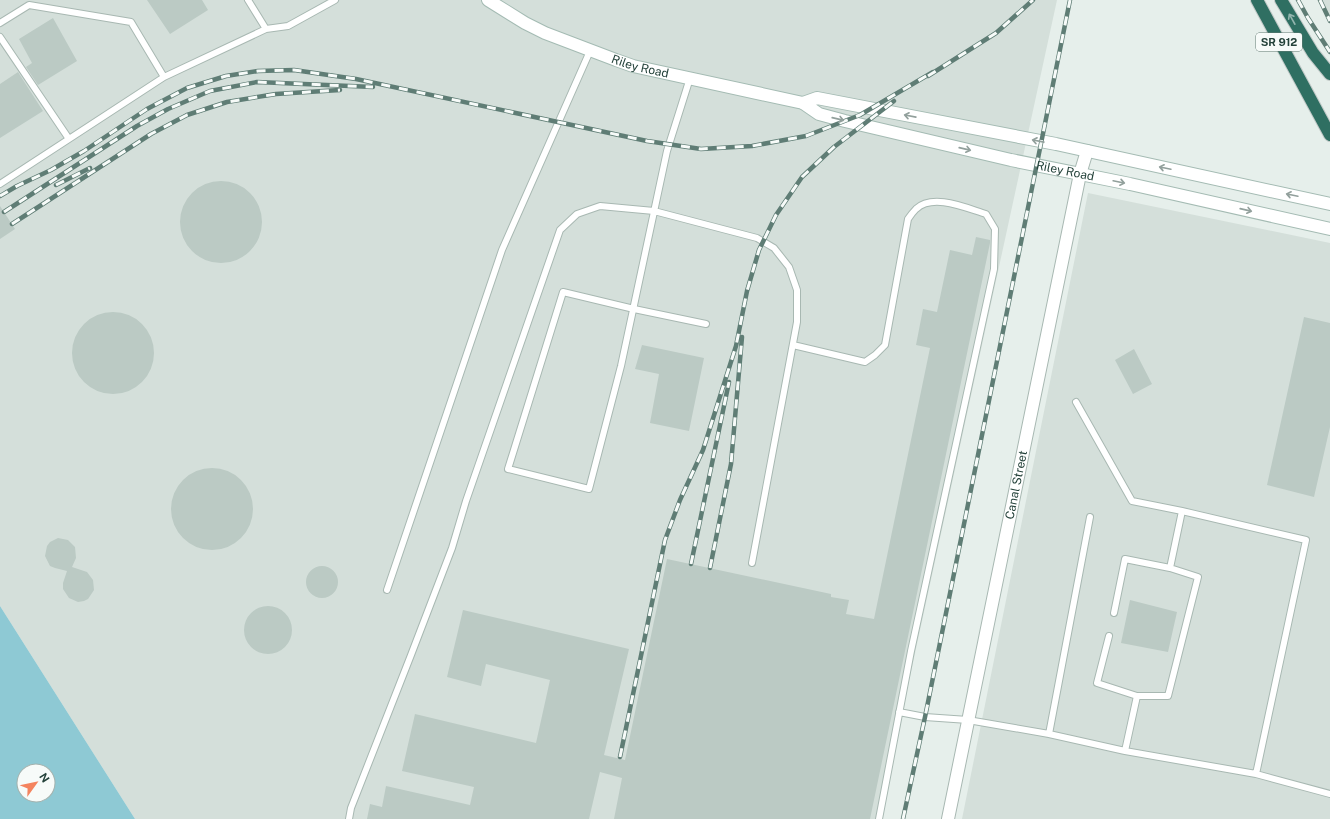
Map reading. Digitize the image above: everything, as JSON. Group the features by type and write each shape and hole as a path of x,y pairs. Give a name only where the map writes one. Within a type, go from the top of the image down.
{"highway":[{"name":"SR 912","path":"1257,0 1330,134"},
{"path":"1281,0 1309,48 1330,74"}],"main road":[{"name":"Riley Road","path":"488,0 525,23 545,33 633,66 803,103 819,114 1011,160 1330,229"},
{"name":"Riley Road","path":"803,103 816,98 1087,151 1330,204"},
{"name":"Canal Street","path":"948,819 1080,174 1087,151"}],"lane":[{"path":"248,0 266,28"},
{"path":"0,184 164,77 266,28 288,26 335,0"},
{"path":"0,24 29,5 130,22 164,77"},
{"path":"0,37 68,140"},
{"path":"387,590 502,250 590,51"},
{"path":"690,78 667,151 634,309 621,366 589,489 508,470 563,292 634,309 706,324"},
{"path":"793,345 865,362 876,355 885,345 908,219 916,208 931,202 952,203 986,214 995,229 994,269 911,651 879,819"},
{"path":"349,819 351,808 452,548 466,501 560,230 577,214 600,206 654,212 757,238 774,248 790,267 797,290 797,322 752,563"},
{"path":"1076,402 1132,501 1306,540 1256,774"},
{"path":"1170,568 1182,511"},
{"path":"1049,734 1090,517"},
{"path":"1109,636 1097,683 1137,696 1168,696 1198,577 1170,568 1125,559 1114,613"},
{"path":"1125,751 1137,696"},
{"path":"899,712 968,720 1049,734 1125,751 1256,774 1330,794"}],"shaded area":[{"path":"0,0 1057,0 879,819 135,819 0,606"},
{"path":"1319,0 1330,0 1330,20"},
{"path":"1088,193 1330,243 1330,819 962,819"}],"water":[{"path":"0,606 135,819 0,819"}],"building":[{"path":"147,0 202,0 208,10 170,34"},
{"path":"53,18 77,61 38,85 26,67 32,63 19,39"},
{"path":"18,72 43,111 0,138 0,84"},
{"path":"221,181 237,184 250,193 259,206 262,222 259,238 250,251 237,260 221,263 205,260 192,251 183,238 180,222 183,206 192,193 205,184"},
{"path":"0,206 15,229 0,239"},
{"path":"976,237 990,240 990,243 870,819 614,819 622,778 600,772 589,819 367,819 370,804 382,807 386,786 470,805 474,787 402,771 415,714 536,743 550,680 486,664 481,686 447,677 463,610 629,649 604,755 625,760 667,559 831,594 831,597 849,600 846,614 874,619 930,348 916,345 923,309 937,312 950,250 972,255"},
{"path":"113,312 129,315 142,324 151,337 154,353 151,369 142,382 129,391 113,394 97,391 84,382 75,369 72,353 75,337 84,324 97,315"},
{"path":"1304,317 1330,323 1330,427 1314,497 1267,485"},
{"path":"642,345 704,358 689,431 650,423 659,374 635,369"},
{"path":"1134,349 1152,384 1133,394 1115,360"},
{"path":"212,468 228,471 241,480 250,493 253,509 250,525 241,538 228,547 212,550 196,547 183,538 174,525 171,509 174,493 183,480 196,471"},
{"path":"58,538 68,540 75,547 76,558 72,567 87,572 93,580 94,590 88,599 84,601 78,602 69,598 63,589 63,583 67,571 50,566 45,556 47,546 50,542"},
{"path":"322,566 328,567 335,573 338,582 337,588 331,595 322,598 316,597 309,591 306,582 307,576 313,569"},
{"path":"1130,600 1177,612 1168,652 1121,643"},
{"path":"268,606 277,608 285,613 290,621 292,630 290,639 285,647 277,652 268,654 259,652 251,647 246,639 244,630 246,621 251,613 259,608"}],"railway":[{"path":"928,76 996,33 1033,0"},
{"path":"903,819 1070,0"},
{"path":"1298,0 1330,52"},
{"path":"1320,0 1330,21"},
{"path":"0,196 84,151 147,109 187,88 226,76 258,71 294,70 356,79 647,141 701,149 752,146 806,136 860,115 933,72"},
{"path":"4,212 137,126 168,109 210,91 257,82 373,87"},
{"path":"12,224 151,134 187,115 227,102 276,94 340,90"},
{"path":"620,757 665,540 680,500 703,450 736,346 747,291 759,250 776,215 802,177 834,147 894,101"},
{"path":"56,185 90,168"},
{"path":"710,568 731,464 742,337"},
{"path":"691,564 729,382"}]}
